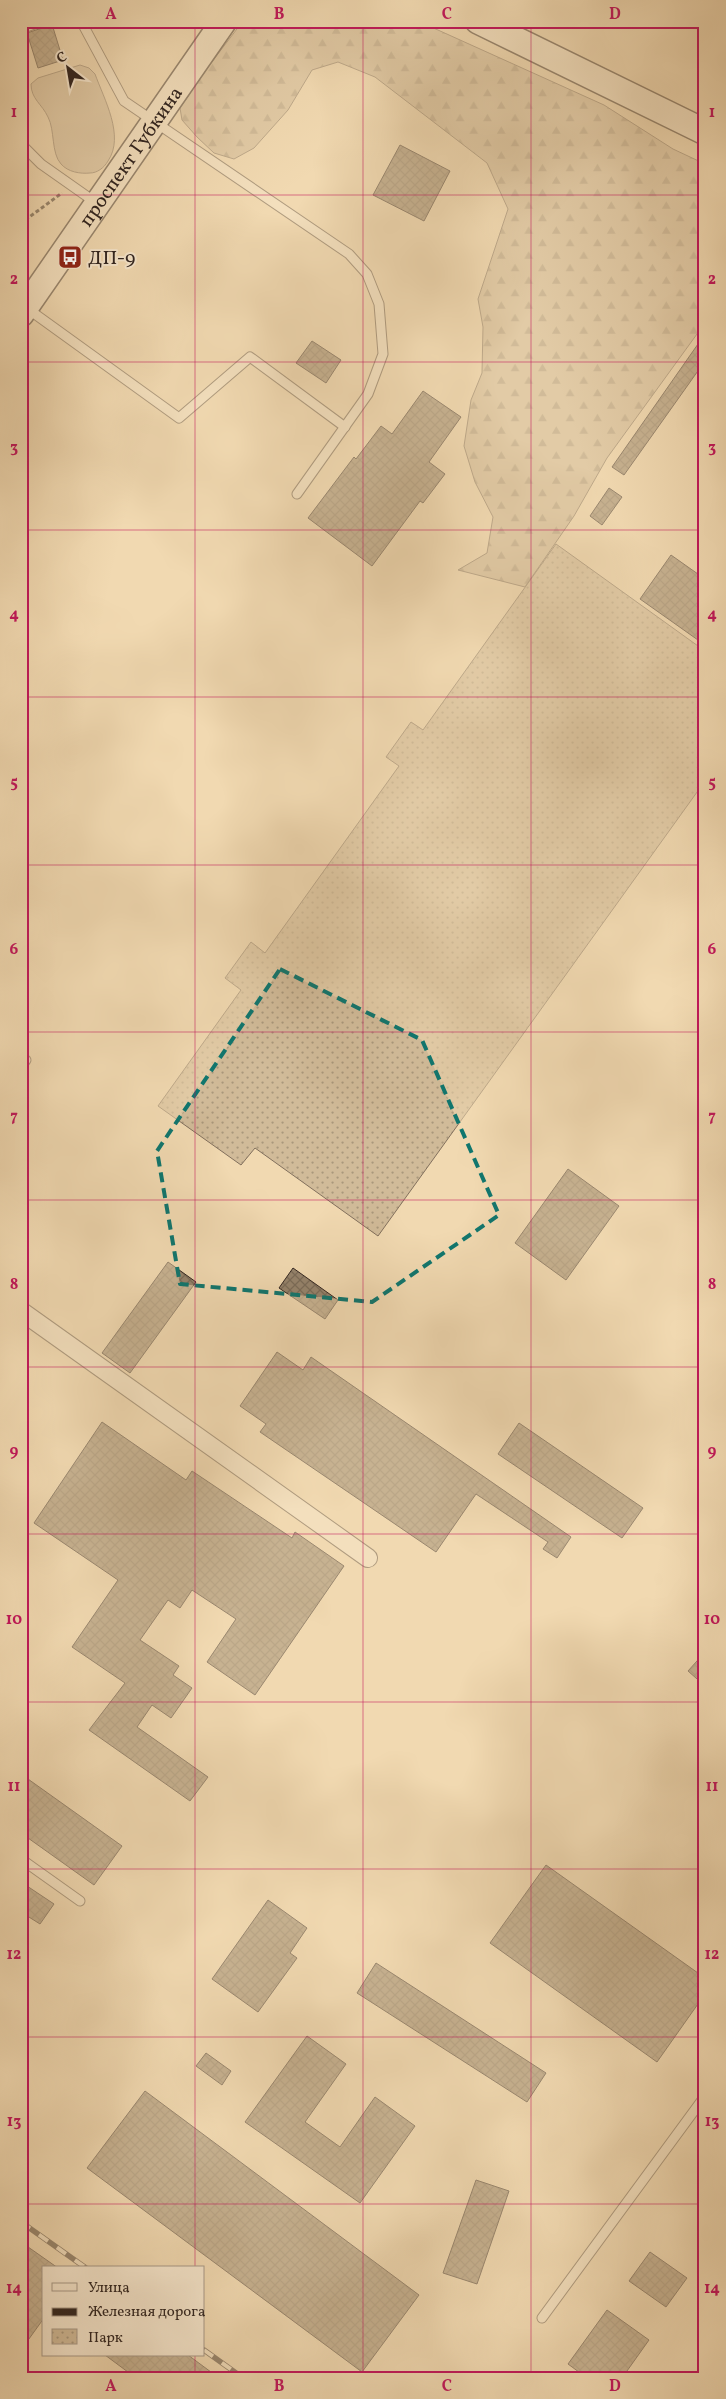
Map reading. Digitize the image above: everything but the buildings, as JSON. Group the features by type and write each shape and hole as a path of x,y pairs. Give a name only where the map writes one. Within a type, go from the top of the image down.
{"main road":[{"path":"478,21 705,132"},
{"name":"проспект Губкина","path":"24,311 223,23"}],"street":[{"path":"21,1311 368,1558"}],"lane":[{"path":"21,29 42,21"},
{"path":"80,21 124,100 349,254 367,274 380,304 384,354 368,394 297,494"},
{"path":"21,144 41,164 98,204"},
{"path":"24,311 179,418 250,357 344,427"},
{"path":"21,1056 26,1060 21,1067"},
{"path":"21,1859 80,1901"},
{"path":"542,2318 705,2096"}],"path":[{"path":"21,225 71,185"}],"highlighted area":[{"path":"280,969 422,1040 499,1215 372,1302 180,1284 157,1151"}],"green space":[{"path":"243,21 418,21 604,105 673,149 705,164 705,323 607,458 574,516 525,587 458,570 487,553 493,517 475,482 464,446 471,400 482,373 483,327 478,299 508,209 487,163 375,77 338,62 312,70 288,110 254,148 234,159 214,153 182,120 180,108"},
{"path":"80,65 89,68 95,74 108,106 114,129 113,151 104,166 93,173 74,172 61,164 56,154 50,122 46,112 35,98 31,89 31,84 38,78"},
{"path":"556,544 705,651 705,781 378,1236 255,1148 241,1165 158,1106 241,990 225,978 251,942 265,953 399,766 386,757 411,722 423,730"}],"railway":[{"path":"21,2222 83,2266"},
{"path":"205,2351 243,2378"}],"place":[{"name":"ДП-9","path":"70,257"}]}
